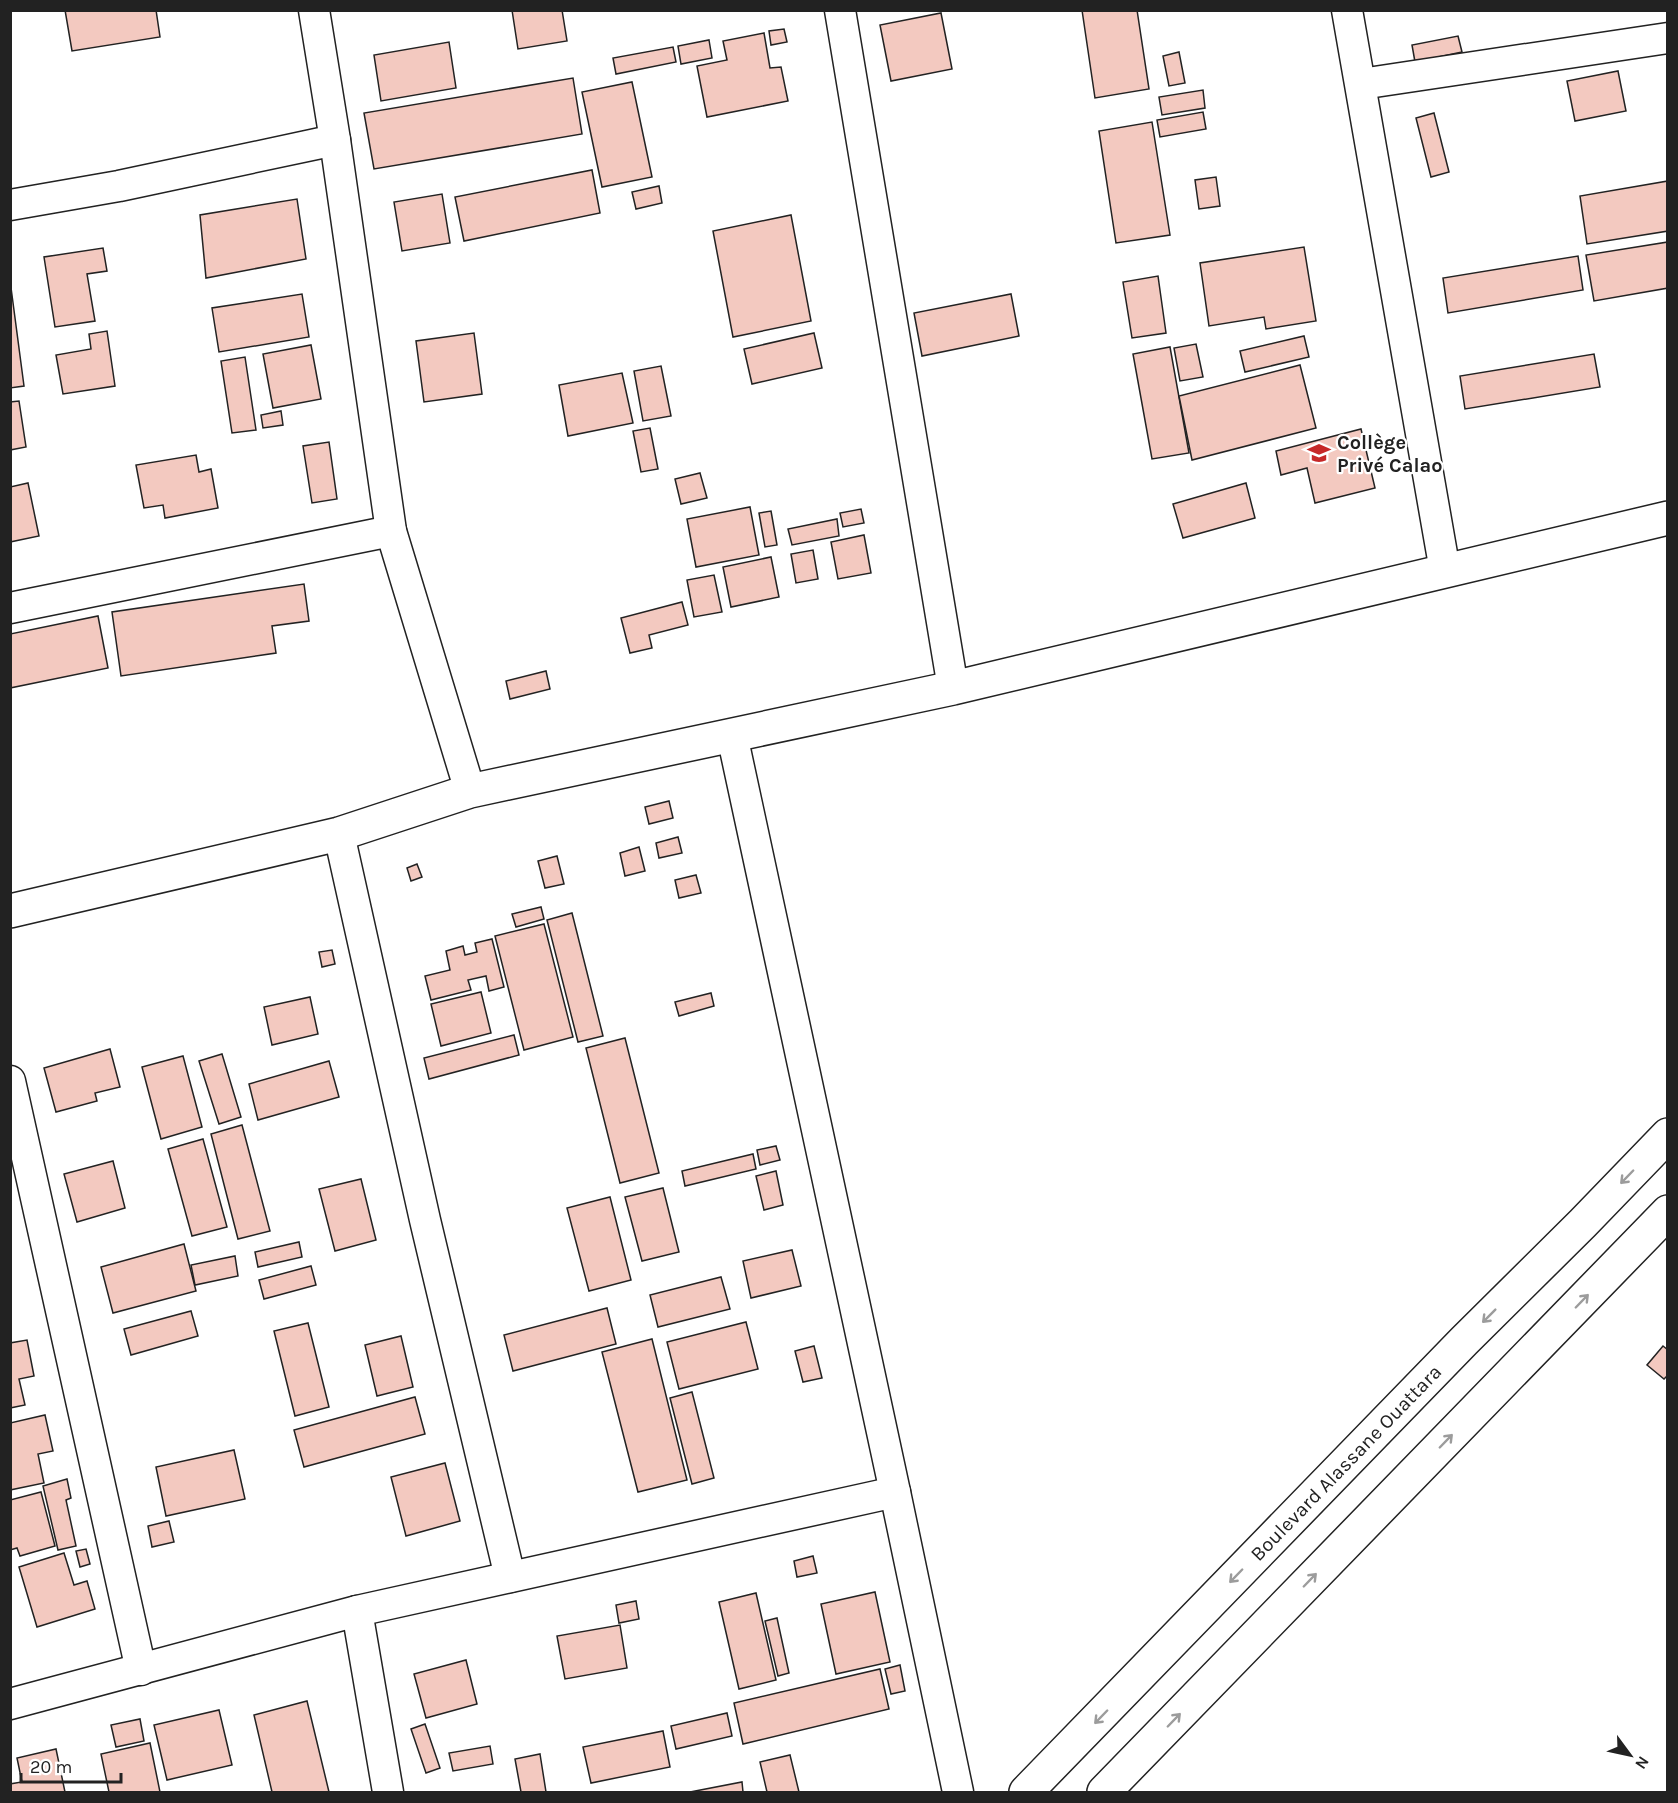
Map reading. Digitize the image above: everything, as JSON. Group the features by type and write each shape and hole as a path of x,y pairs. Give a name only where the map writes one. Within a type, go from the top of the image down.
{"main road":[{"path":"10,911 339,834 470,791 953,688 1668,518"},
{"name":"Boulevard Alassane Ouattara","path":"1026,1792 1455,1349 1668,1135"},
{"path":"1104,1792 1668,1212"}],"street":[{"path":"314,10 391,531 470,791"},
{"path":"840,10 953,688"},
{"path":"1347,10 1445,571"},
{"path":"1360,84 1668,38"},
{"path":"10,205 119,186 335,140"},
{"path":"10,608 391,531"},
{"path":"732,735 958,1792"},
{"path":"339,834 425,1220 510,1577"},
{"path":"10,1081 141,1670"},
{"path":"10,1704 357,1611 895,1492"},
{"path":"357,1611 388,1792"}],"building":[{"path":"65,10 156,10 160,37 72,51"},
{"path":"512,10 562,10 567,41 518,49"},
{"path":"1082,10 1137,10 1149,89 1095,98"},
{"path":"941,13 952,69 891,81 880,25"},
{"path":"784,29 787,42 771,45 769,31"},
{"path":"764,33 770,68 781,67 788,101 707,117 697,66 727,60 723,41"},
{"path":"1458,36 1462,52 1415,62 1412,45"},
{"path":"709,40 712,58 681,64 678,46"},
{"path":"449,42 456,88 381,101 374,55"},
{"path":"673,47 676,62 616,74 613,58"},
{"path":"1179,52 1185,83 1169,86 1163,56"},
{"path":"1618,71 1626,111 1575,121 1567,81"},
{"path":"573,78 582,134 374,169 364,113"},
{"path":"632,82 652,177 602,187 582,92"},
{"path":"1203,90 1205,108 1162,115 1159,97"},
{"path":"1203,112 1206,129 1160,137 1157,120"},
{"path":"1434,113 1449,172 1431,177 1416,118"},
{"path":"1152,122 1170,235 1116,243 1099,131"},
{"path":"592,170 600,213 464,241 455,197"},
{"path":"1216,177 1220,206 1199,209 1195,180"},
{"path":"1668,181 1668,231 1587,244 1580,196"},
{"path":"659,186 662,203 636,209 632,192"},
{"path":"442,194 450,243 402,251 394,202"},
{"path":"297,199 306,259 206,278 200,215"},
{"path":"791,215 811,321 733,337 713,231"},
{"path":"1668,242 1668,288 1594,301 1586,255"},
{"path":"1304,247 1316,321 1266,329 1264,317 1209,326 1200,263"},
{"path":"103,248 107,271 87,274 95,321 55,327 44,257"},
{"path":"1578,256 1583,290 1448,313 1443,278"},
{"path":"1158,276 1166,333 1132,338 1123,282"},
{"path":"10,280 24,386 10,388"},
{"path":"302,294 309,337 219,352 212,308"},
{"path":"1011,294 1019,336 922,356 914,313"},
{"path":"107,331 115,386 63,394 56,355 91,349 89,334"},
{"path":"474,333 482,394 424,402 416,341"},
{"path":"814,333 822,368 752,384 744,349"},
{"path":"1304,336 1309,357 1245,372 1240,351"},
{"path":"1196,344 1203,377 1180,381 1174,348"},
{"path":"311,345 321,399 273,408 263,354"},
{"path":"1170,347 1189,453 1152,459 1133,354"},
{"path":"1594,354 1600,387 1465,409 1460,376"},
{"path":"245,357 256,430 232,433 221,361"},
{"path":"1300,365 1316,428 1192,460 1179,396"},
{"path":"661,366 671,416 643,421 634,371"},
{"path":"622,373 633,423 568,436 559,385"},
{"path":"19,401 26,447 10,450 10,402"},
{"path":"281,411 283,425 263,428 261,415"},
{"path":"650,428 658,469 641,472 633,431"},
{"path":"1361,429 1375,488 1315,503 1307,468 1281,475 1276,451"},
{"path":"329,442 337,499 312,503 303,446"},
{"path":"196,455 199,472 211,469 218,508 165,518 163,505 144,508 136,465"},
{"path":"700,473 707,498 681,504 675,479"},
{"path":"28,483 39,536 10,542 10,487"},
{"path":"1246,483 1255,518 1183,538 1173,504"},
{"path":"750,507 759,555 696,567 687,519"},
{"path":"861,509 864,523 843,527 840,513"},
{"path":"771,511 777,545 765,547 759,513"},
{"path":"837,519 839,536 792,545 788,529"},
{"path":"864,535 871,573 838,579 831,542"},
{"path":"813,550 818,579 796,583 791,554"},
{"path":"771,557 779,597 731,607 723,567"},
{"path":"714,575 722,612 694,617 687,580"},
{"path":"304,584 309,621 272,626 276,653 121,676 112,612"},
{"path":"682,602 688,625 649,635 652,648 630,653 621,618"},
{"path":"98,616 108,668 10,688 10,634"},
{"path":"546,671 550,689 510,699 506,681"},
{"path":"669,801 673,818 649,824 645,807"},
{"path":"678,837 682,853 659,858 656,843"},
{"path":"639,847 645,871 625,876 620,853"},
{"path":"557,856 564,884 545,888 538,861"},
{"path":"417,864 422,877 411,881 407,868"},
{"path":"696,875 701,893 679,898 675,880"},
{"path":"541,907 544,919 516,927 512,914"},
{"path":"572,913 603,1036 578,1042 547,920"},
{"path":"544,924 573,1037 524,1050 495,936"},
{"path":"492,939 504,987 489,991 486,976 468,980 471,990 431,1000 425,976 450,970 446,951 463,946 465,955 477,952 475,943"},
{"path":"332,950 335,964 322,967 319,952"},
{"path":"481,992 491,1033 441,1046 431,1004"},
{"path":"711,993 714,1006 679,1016 675,1002"},
{"path":"310,997 318,1034 272,1045 264,1007"},
{"path":"514,1035 519,1055 429,1079 424,1058"},
{"path":"625,1038 659,1173 620,1183 586,1048"},
{"path":"110,1049 120,1087 95,1093 97,1101 56,1112 44,1068"},
{"path":"222,1054 241,1117 219,1124 199,1061"},
{"path":"183,1056 202,1127 161,1139 142,1067"},
{"path":"329,1061 339,1097 258,1120 249,1084"},
{"path":"242,1125 270,1231 238,1239 211,1134"},
{"path":"203,1139 227,1227 192,1236 168,1149"},
{"path":"776,1146 780,1160 760,1165 757,1150"},
{"path":"753,1154 756,1169 685,1186 682,1171"},
{"path":"113,1161 125,1208 77,1222 64,1174"},
{"path":"776,1171 783,1205 764,1210 756,1176"},
{"path":"361,1179 376,1240 335,1251 319,1189"},
{"path":"663,1188 679,1252 642,1261 625,1197"},
{"path":"610,1197 631,1280 589,1291 567,1208"},
{"path":"299,1242 302,1257 258,1267 255,1252"},
{"path":"184,1244 196,1291 113,1313 101,1267"},
{"path":"792,1250 801,1286 751,1298 743,1261"},
{"path":"235,1256 238,1276 195,1285 191,1265"},
{"path":"311,1266 316,1285 264,1299 259,1280"},
{"path":"721,1277 730,1309 658,1327 650,1295"},
{"path":"607,1308 616,1344 513,1371 504,1335"},
{"path":"191,1311 198,1336 131,1355 124,1329"},
{"path":"746,1322 758,1369 679,1389 667,1342"},
{"path":"308,1323 329,1407 295,1416 274,1331"},
{"path":"401,1336 413,1387 377,1396 365,1345"},
{"path":"652,1339 687,1480 638,1492 602,1352"},
{"path":"27,1340 34,1376 19,1379 25,1405 10,1408 10,1343"},
{"path":"814,1346 822,1378 803,1382 795,1351"},
{"path":"1663,1346 1668,1350 1668,1375 1664,1379 1647,1365"},
{"path":"692,1392 714,1478 692,1484 670,1398"},
{"path":"415,1397 425,1434 304,1467 294,1430"},
{"path":"45,1415 53,1451 38,1454 44,1483 10,1490 10,1423"},
{"path":"234,1450 245,1499 166,1516 156,1467"},
{"path":"445,1463 460,1521 406,1536 391,1477"},
{"path":"67,1479 71,1498 66,1500 76,1546 58,1550 43,1486"},
{"path":"41,1492 55,1546 20,1556 17,1548 10,1550 10,1500"},
{"path":"169,1521 174,1542 152,1547 148,1526"},
{"path":"86,1549 90,1564 80,1567 76,1551"},
{"path":"64,1553 74,1585 87,1581 95,1609 37,1627 19,1567"},
{"path":"813,1556 817,1573 797,1577 794,1561"},
{"path":"875,1592 890,1662 836,1674 821,1604"},
{"path":"756,1593 776,1680 739,1689 719,1602"},
{"path":"636,1601 639,1619 619,1623 616,1605"},
{"path":"777,1618 789,1673 778,1676 765,1621"},
{"path":"620,1625 627,1668 565,1679 557,1636"},
{"path":"466,1660 477,1704 426,1718 414,1674"},
{"path":"900,1665 905,1691 891,1694 885,1669"},
{"path":"880,1669 889,1709 743,1744 734,1703"},
{"path":"307,1701 329,1792 272,1792 254,1715"},
{"path":"219,1710 232,1765 167,1780 154,1725"},
{"path":"727,1713 732,1736 676,1749 671,1726"},
{"path":"140,1719 144,1741 116,1747 111,1725"},
{"path":"425,1724 440,1768 426,1773 411,1729"},
{"path":"663,1731 670,1767 591,1783 583,1747"},
{"path":"150,1743 160,1792 109,1792 101,1754"},
{"path":"490,1746 493,1764 453,1771 449,1753"},
{"path":"56,1749 65,1792 10,1792 10,1784 22,1782 17,1758"},
{"path":"540,1754 546,1792 521,1792 515,1759"},
{"path":"790,1755 799,1792 767,1792 760,1762"},
{"path":"742,1782 743,1792 690,1792"}],"place":[{"name":"Collège Privé Calao","path":"1319,453"}]}
